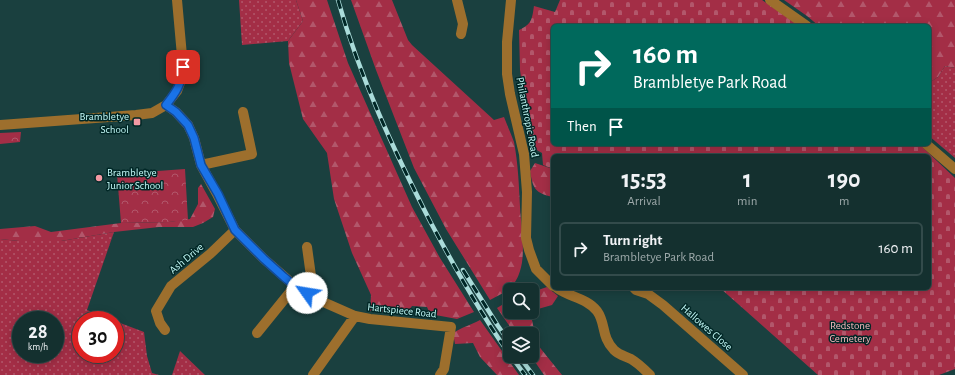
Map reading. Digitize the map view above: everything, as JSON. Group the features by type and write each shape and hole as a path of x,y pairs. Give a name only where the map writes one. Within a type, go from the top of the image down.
{"street":[{"path":"0,125 136,115 152,113 166,105 177,91 182,80 183,67 177,0"},
{"path":"457,0 463,24 461,34"},
{"name":"Philanthropic Road","path":"511,0 507,74 510,94 524,154 527,192 526,238 536,269 551,284"},
{"path":"770,0 804,24"},
{"name":"Hartspiece Road","path":"166,105 176,112 188,125 194,138 201,165 218,194 235,230 264,259 295,286 321,301 355,316 370,319 452,327 444,369 440,375"},
{"path":"201,165 252,154 243,112"},
{"path":"928,146 955,169"},
{"name":"Ash Drive","path":"165,330 160,323 156,311 171,286 193,269 235,230"},
{"path":"307,247 311,276 307,293"},
{"path":"256,333 295,286"},
{"path":"559,290 563,293 588,303 596,310 601,318 608,343 616,352 631,359 650,375"},
{"name":"Hallowes Close","path":"636,290 648,294 663,305 742,375"},
{"path":"313,375 355,316"}],"green space":[{"path":"239,0 296,0 303,21 288,41 242,45"},
{"path":"296,0 327,0 348,63 412,207 440,258 474,312 457,319 430,314 427,307 412,306 406,314 370,311 371,295 352,253 334,199 327,153 303,119 289,63 288,41 303,21"},
{"path":"351,0 392,0 408,40 412,45 494,120 504,117 514,142 518,174 523,256 520,271 514,283 503,283 503,293 490,300 446,229 414,168"},
{"name":"Redstone Cemetery","path":"560,0 762,0 797,24 551,24 551,146 921,146 930,154 551,154 551,168 543,165 542,153 535,149 532,145 528,129 520,70 519,30 527,26 531,21 534,6 555,12"},
{"path":"784,0 955,0 955,68 945,66 938,77 931,82 931,24 817,24"},
{"path":"945,66 955,68 955,158 931,138 931,82 938,77"},
{"path":"21,132 20,142 0,144 0,133"},
{"name":"Redstone Cemetery","path":"931,155 955,178 955,369 939,375 818,375 722,290 931,290"},
{"path":"535,163 551,168 551,196 542,194 536,189 532,182 530,171"},
{"path":"185,169 188,220 121,223 117,174"},
{"path":"201,184 215,209 213,217 193,227 159,227 114,232 61,241 19,241 0,239 0,229 35,226 51,232 121,223 169,222 190,219 198,204 198,188"},
{"path":"114,232 87,310 90,311 72,311 72,363 124,363 124,324 144,332 147,356 152,373 159,375 0,375 0,239 19,241 61,241"},
{"path":"547,287 558,296 552,305 539,309 539,290"},
{"path":"503,304 503,317 497,308"},
{"path":"505,319 533,319 533,327 510,327"},
{"path":"480,320 503,352 503,363 510,363 519,375 497,375 480,357 473,343 455,344 453,333"},
{"path":"539,346 562,375 544,375 536,363 539,363"},
{"path":"180,351 205,375 172,375"}],"railway":[{"path":"338,0 367,86 404,169 431,223 478,307 503,345"},
{"path":"463,270 503,333"},
{"path":"516,363 525,375"},
{"path":"524,363 533,375"}],"place":[{"name":"Brambletye School","path":"137,122"},
{"name":"Brambletye Junior School","path":"99,178"}],"route":[{"path":"183,67 182,80 177,91 166,105 176,112 188,125 194,138 201,165 218,194 235,230 284,277 307,293"}]}
